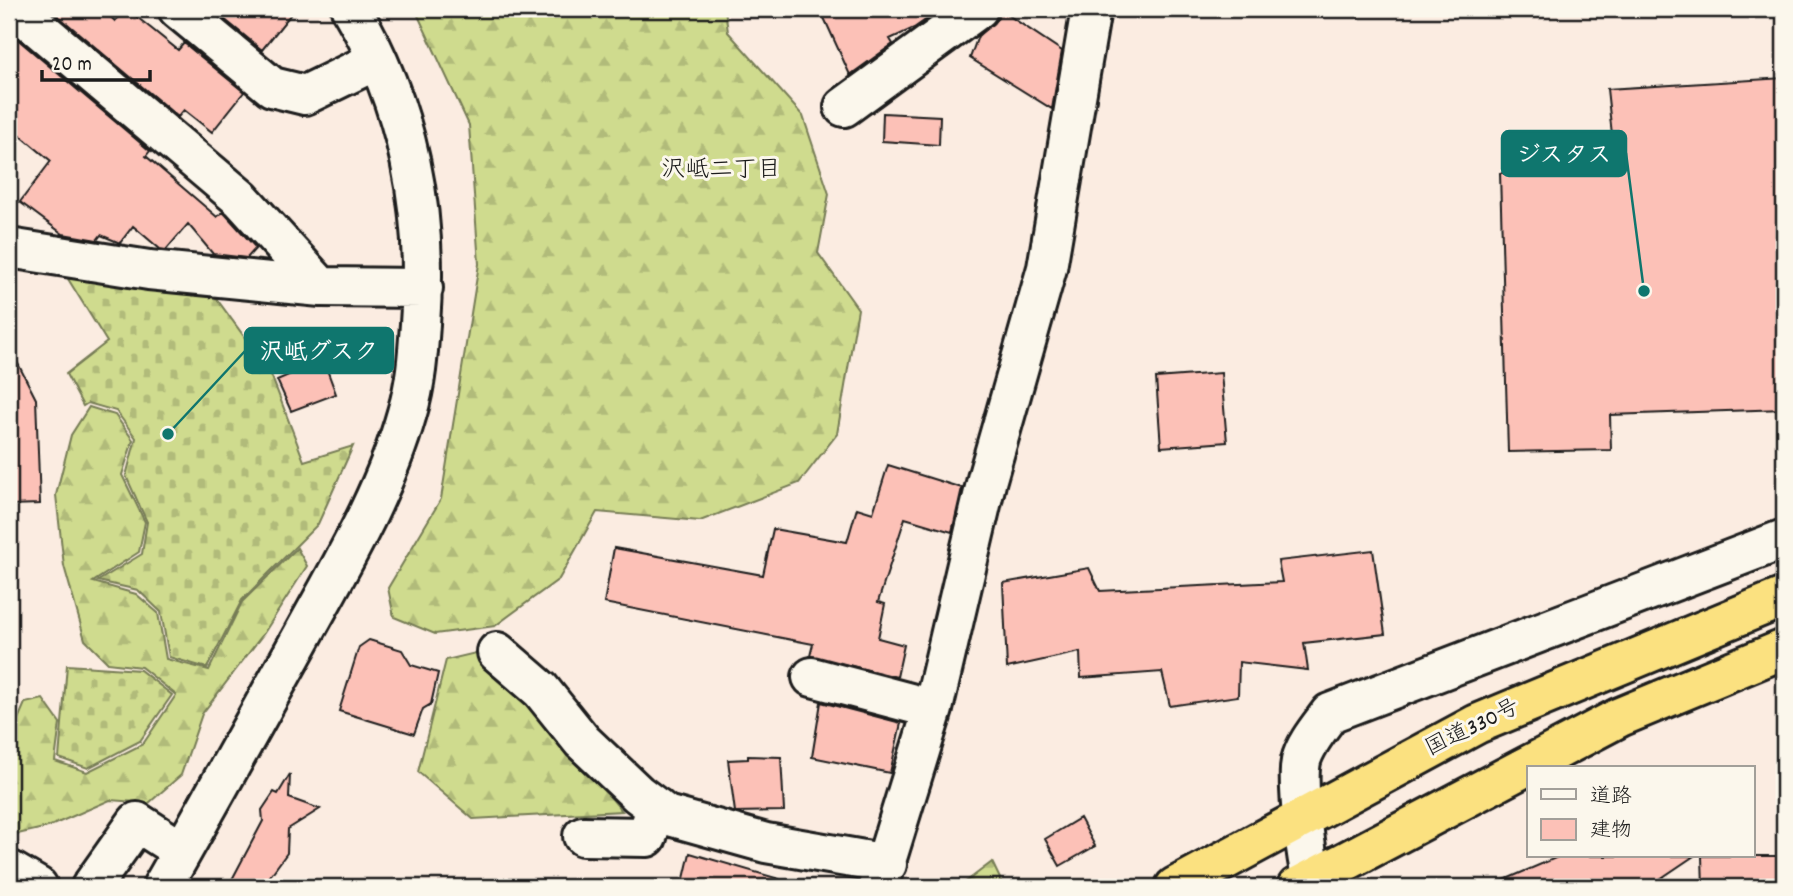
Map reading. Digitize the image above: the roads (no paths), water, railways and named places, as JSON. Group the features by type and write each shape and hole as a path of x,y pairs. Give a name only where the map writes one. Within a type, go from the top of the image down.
{"highway":[{"name":"国道330号","path":"1175,887 1477,724 1784,597"},
{"path":"1529,766 1620,717 1784,649"},
{"path":"1307,885 1527,767"}],"street":[{"path":"16,9 241,199 321,287"},
{"path":"178,9 272,87 283,90 305,95 377,60"},
{"path":"162,887 348,556 372,507 408,411 416,370 423,288 421,219 396,106 377,60 351,9"},
{"path":"844,107 978,9"},
{"path":"497,652 541,690 582,741 666,815 882,876 933,709 987,479 1047,268 1091,9"},
{"path":"9,224 46,256"},
{"path":"9,248 46,256 321,287 423,288"},
{"path":"1307,885 1301,760 1313,736 1330,713 1784,539"},
{"path":"812,677 933,709"},
{"path":"583,835 647,837 656,807"},
{"path":"91,887 137,822 183,850"},
{"path":"9,870 38,887"}],"place":[{"name":"ジスタス","path":"1644,291"},
{"name":"沢岻グスク","path":"168,434"}],"district":[{"name":"沢岻二丁目","path":"721,171"}]}
